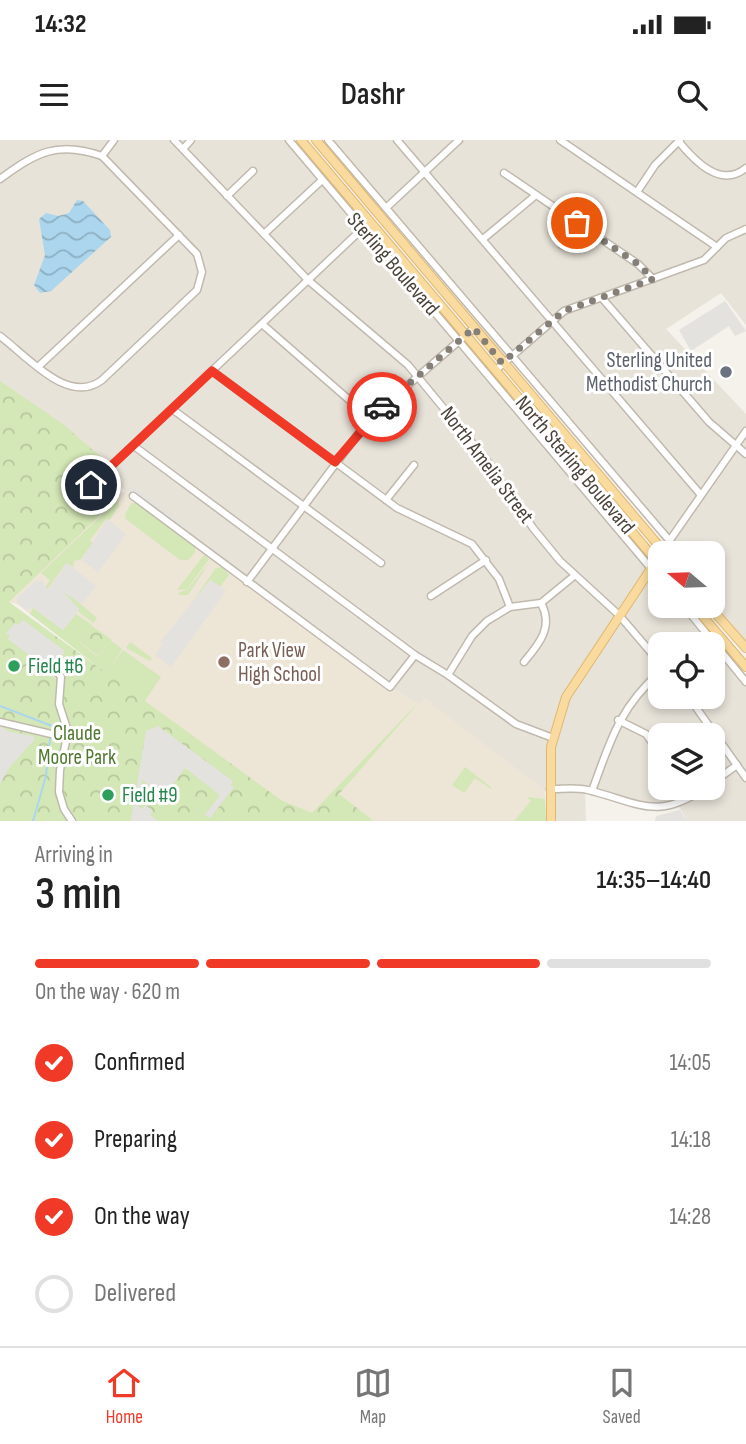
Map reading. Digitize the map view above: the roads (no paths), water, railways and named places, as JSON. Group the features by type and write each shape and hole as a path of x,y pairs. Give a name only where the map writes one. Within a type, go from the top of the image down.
{"main road":[{"name":"North Sterling Boulevard","path":"301,140 466,334 499,366 648,541"},
{"name":"North Sterling Boulevard","path":"316,140 474,328 499,366"},
{"path":"551,821 552,738 566,697 648,573"},
{"path":"704,618 746,667"},
{"path":"720,618 746,648"}],"street":[{"path":"102,156 114,140"},
{"name":"North Amelia Street","path":"174,140 309,281 393,351 417,376 475,445 533,528 574,576 619,615 648,649"},
{"path":"183,149 191,140"},
{"name":"Sterling Boulevard","path":"289,140 648,565"},
{"name":"Sterling Boulevard","path":"328,140 670,541"},
{"path":"397,140 701,495"},
{"path":"386,208 459,140"},
{"path":"560,140 717,247"},
{"path":"637,192 655,165 680,141 700,165 715,173 734,175 746,168"},
{"path":"0,178 53,143 76,146 102,156 179,235 201,262 202,272 197,290 97,384 78,389 64,385 0,337"},
{"path":"227,195 253,171"},
{"path":"504,173 638,264 653,279"},
{"path":"264,234 321,181"},
{"path":"483,239 536,195"},
{"path":"562,245 577,223"},
{"path":"91,485 362,229"},
{"path":"499,366 564,311 704,260 726,238 746,229"},
{"path":"39,366 179,235"},
{"path":"602,298 709,422 746,454"},
{"path":"262,324 370,418"},
{"path":"247,582 370,418 474,328"},
{"path":"212,371 386,500 415,518 458,535 486,560 510,607"},
{"path":"172,409 381,563"},
{"path":"670,541 746,431"},
{"path":"134,446 415,656 449,675 516,724 552,738"},
{"path":"386,500 414,466"},
{"path":"132,496 390,687 415,656"},
{"path":"431,596 486,560"},
{"path":"449,675 479,628 510,607 541,603 574,576"},
{"path":"524,662 545,632 547,621 541,603"},
{"path":"694,618 746,681"},
{"path":"52,665 61,677 59,704 68,738 59,785 64,809 72,821"},
{"path":"592,791 618,720 648,682"},
{"path":"697,709 746,778"},
{"path":"618,720 648,737"},
{"path":"0,722 68,738"},
{"path":"725,774 737,765"},
{"path":"550,789 592,791 645,811 679,806 688,800"}],"water":[{"path":"77,200 83,201 110,230 111,237 51,291 40,293 34,285 45,255 39,219 46,213 58,216 69,213"}],"waterway":[{"path":"0,706 52,726 52,730"},
{"path":"33,821 46,776 50,738"}],"place":[{"name":"Sterling United Methodist Church","path":"726,372"},
{"name":"Park View High School","path":"224,662"},
{"name":"Field #6","path":"14,666"},
{"name":"Field #9","path":"108,795"}],"park label":[{"name":"Claude Moore Park","path":"77,745"}]}
